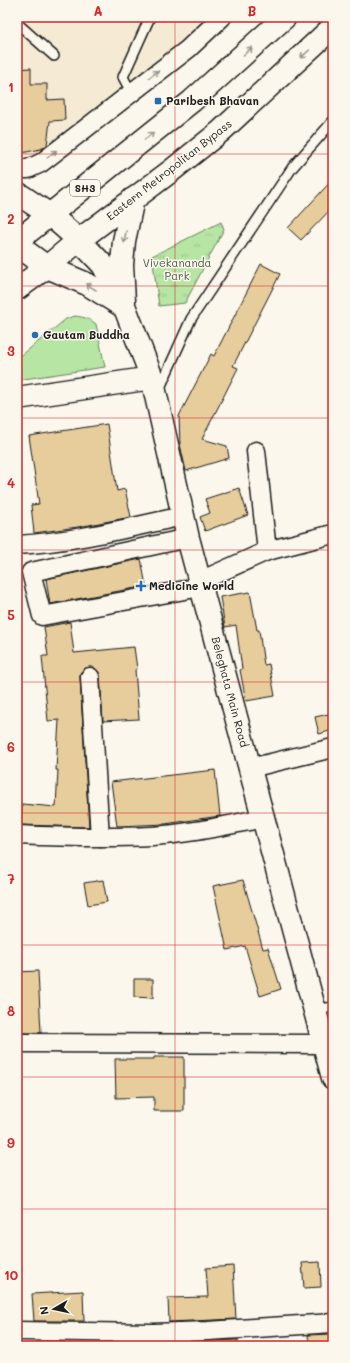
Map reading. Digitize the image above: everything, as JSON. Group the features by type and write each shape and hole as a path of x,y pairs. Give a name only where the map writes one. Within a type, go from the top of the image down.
{"main road":[{"name":"SH3","path":"17,241 192,101 285,17"},
{"name":"Eastern Metropolitan Bypass","path":"17,288 47,267 79,240 220,131 333,28"},
{"path":"17,193 50,215 79,240 103,265 124,308"},
{"path":"124,308 122,265 124,241 133,199"},
{"path":"17,245 47,267 87,284 124,308"},
{"name":"Beleghata Main Road","path":"124,308 155,386 188,538 250,768 264,818 324,1009 324,1044 333,1078"},
{"path":"17,398 155,386"}],"street":[{"path":"17,169 28,169 41,163 188,49 222,17"},
{"path":"256,451 267,551"},
{"path":"17,545 43,544 91,536 184,516"},
{"path":"188,538 31,572 42,616 201,584 267,551 333,534"},
{"path":"90,677 100,837"},
{"path":"250,768 333,748"},
{"path":"17,835 100,837 153,836 198,831 264,818"},
{"path":"17,1043 86,1042 324,1044"},
{"path":"17,1331 153,1333 333,1323"}],"lane":[{"path":"131,92 123,77 150,17"},
{"path":"17,23 54,56"},
{"path":"155,386 191,319 292,168 333,121"}],"shaded area":[{"path":"17,17 212,17 180,44 34,158 17,161"}],"green space":[{"name":"Vivekananda Park","path":"221,222 224,229 185,303 159,306 152,256"},
{"path":"75,316 87,318 96,324 105,367 17,380 17,359 66,319"}],"building":[{"path":"31,68 31,84 47,84 47,100 64,99 65,120 50,121 47,145 41,149 17,154 17,69"},
{"path":"333,179 333,207 301,240 288,228"},
{"path":"261,264 280,274 233,366 238,368 202,439 227,446 229,458 186,471 180,444 179,416 211,354 214,356"},
{"path":"107,424 117,491 125,489 131,517 78,527 34,533 31,505 39,504 29,436"},
{"path":"239,488 248,515 205,531 200,517 210,513 205,499"},
{"path":"141,559 146,586 50,604 46,579"},
{"path":"250,592 257,630 259,630 264,665 269,664 275,696 246,701 240,670 242,669 236,625 225,627 220,597"},
{"path":"70,622 74,653 134,647 137,669 135,670 139,719 103,721 99,672 95,668 90,667 84,669 80,673 80,678 89,827 21,825 22,804 56,807 58,770 56,770 59,720 48,721 42,656 48,656 44,627"},
{"path":"333,713 333,730 319,734 315,717"},
{"path":"215,770 220,816 165,824 117,826 111,782"},
{"path":"103,880 107,902 88,905 84,883"},
{"path":"243,880 263,949 268,948 281,989 260,996 245,946 227,950 213,886"},
{"path":"38,971 41,1033 20,1033 17,972"},
{"path":"134,979 153,979 153,998 134,997"},
{"path":"154,1057 184,1057 184,1111 154,1111 154,1097 116,1098 115,1059 154,1059"},
{"path":"320,1262 321,1287 304,1288 302,1263"},
{"path":"233,1266 236,1319 169,1322 168,1298 208,1297 206,1268"},
{"path":"83,1291 84,1321 34,1321 32,1294"},
{"path":"331,1334 332,1346 309,1346 308,1335"},
{"path":"238,1340 238,1346 185,1346 185,1342"}],"place":[{"name":"Paribesh Bhavan","path":"158,101"},
{"name":"Gautam Buddha","path":"35,335"},
{"name":"Medicine World","path":"141,586"}]}
